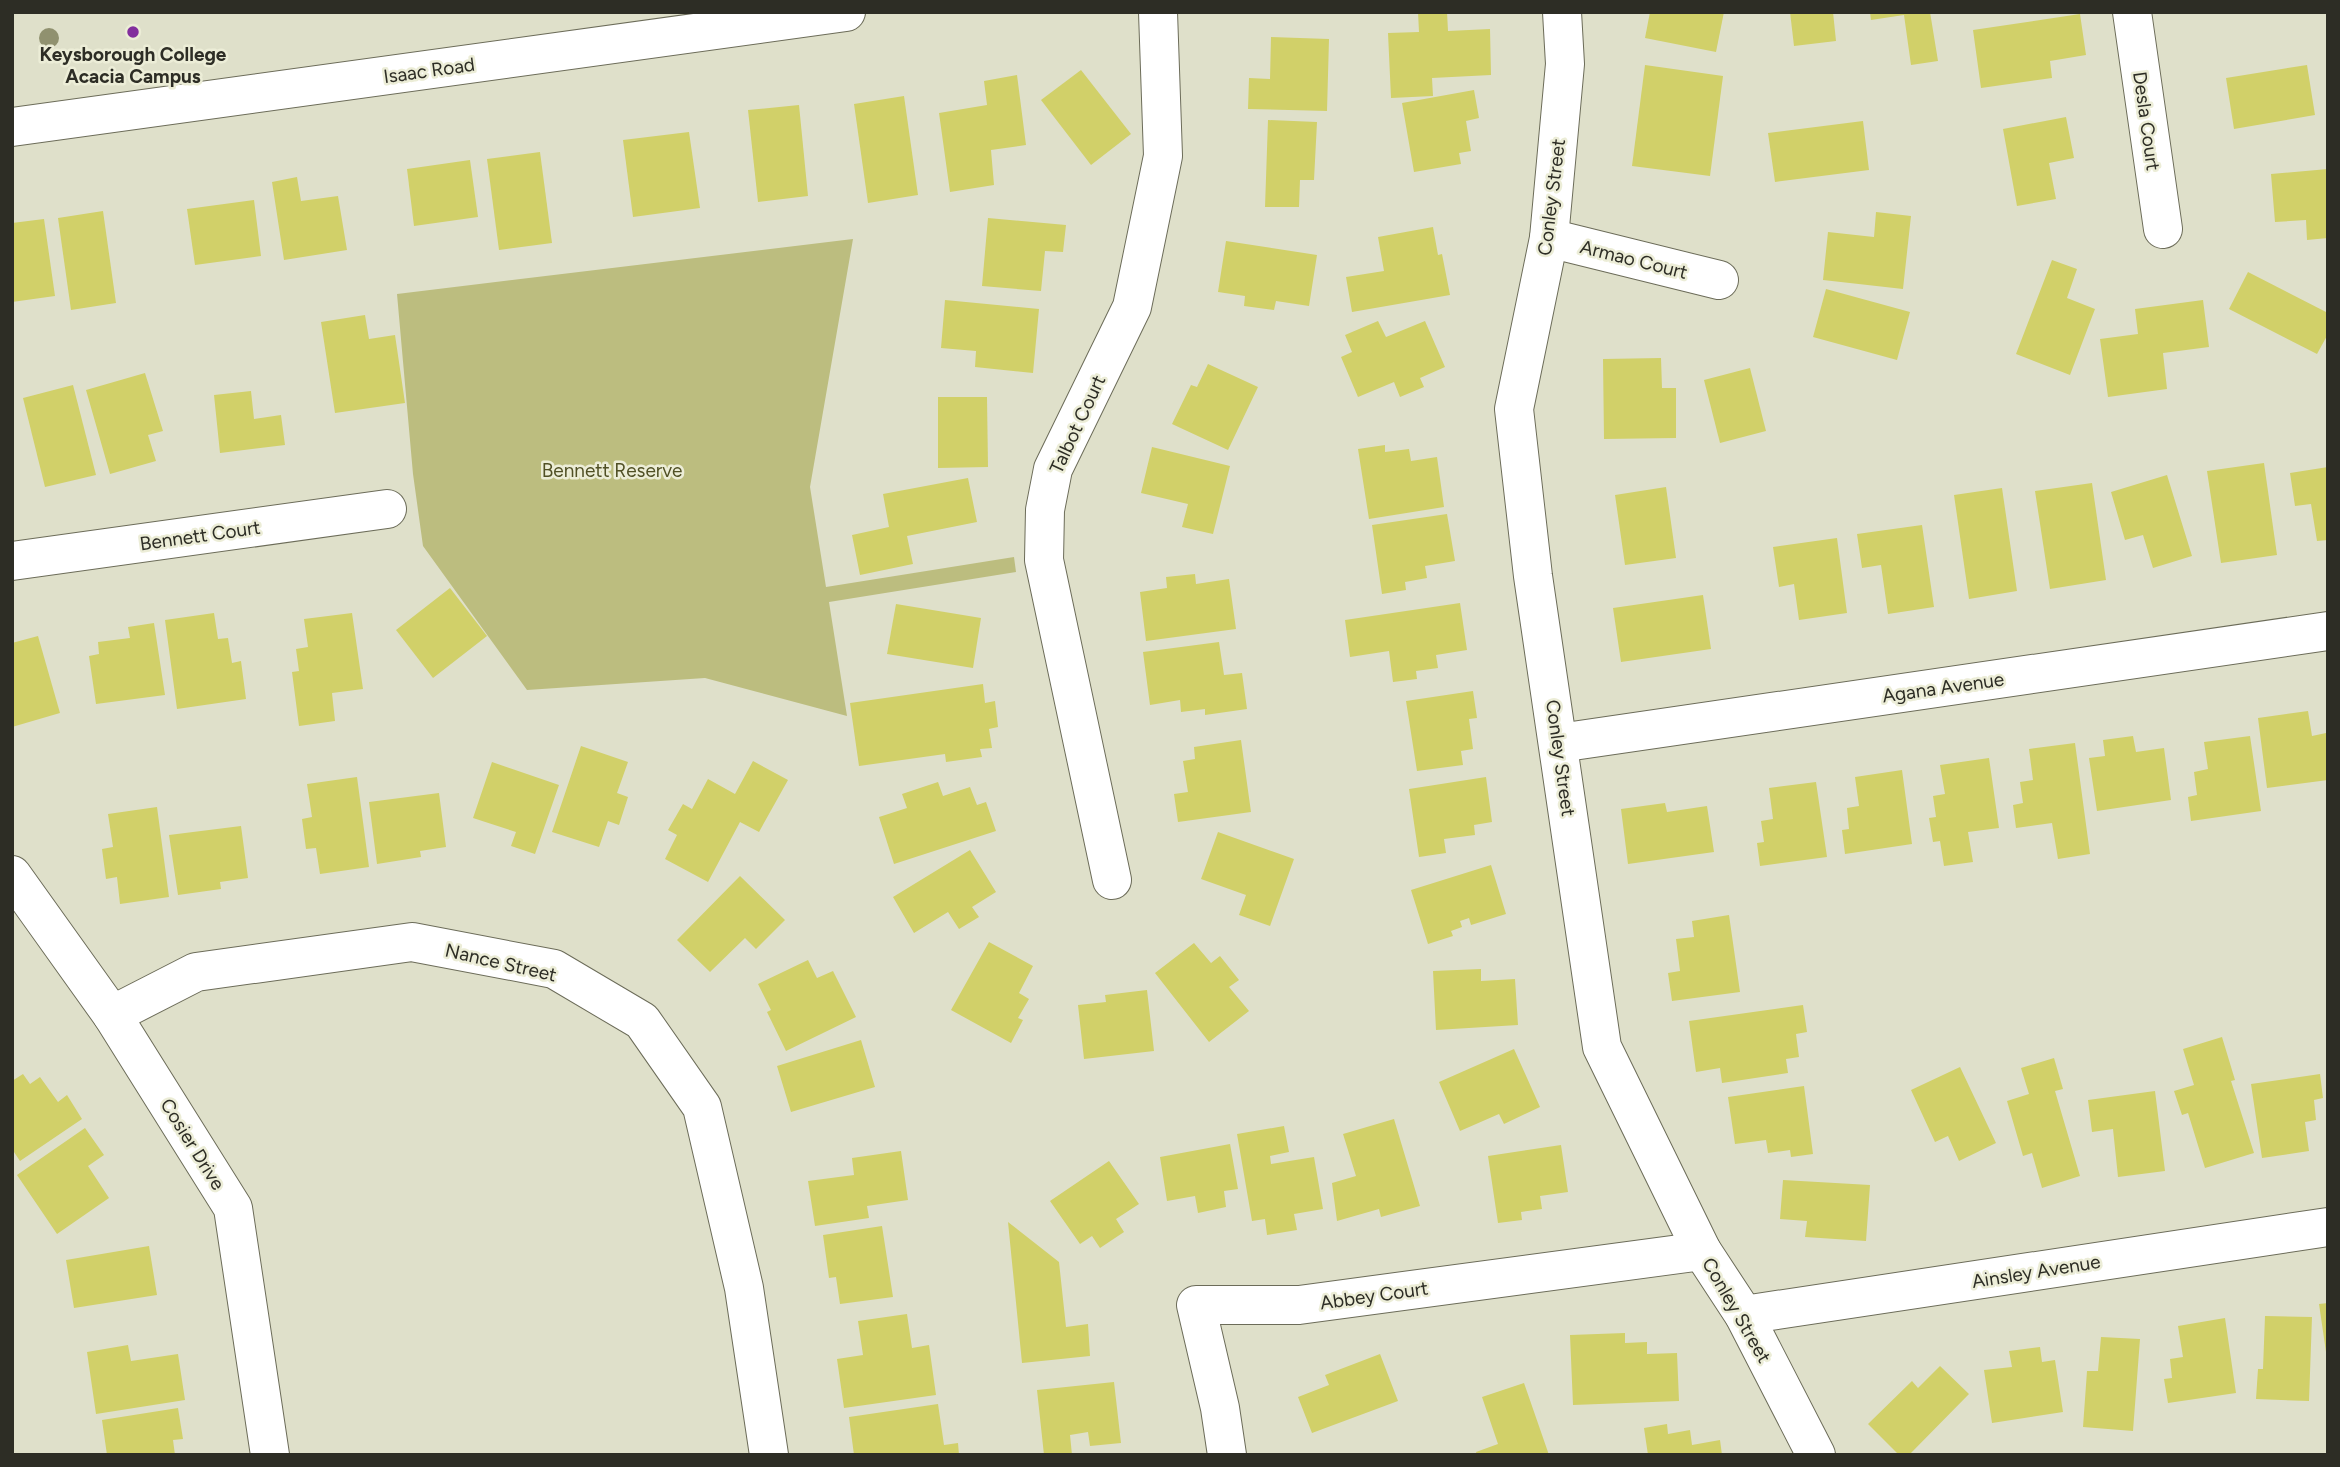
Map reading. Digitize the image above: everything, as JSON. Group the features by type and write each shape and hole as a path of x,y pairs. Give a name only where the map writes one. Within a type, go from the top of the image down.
{"street":[{"name":"Isaac Road","path":"12,127 846,12"},
{"name":"Talbot Court","path":"1112,880 1044,560 1045,510 1053,469 1132,307 1163,156 1158,12"},
{"name":"Conley Street","path":"1562,12 1565,64 1549,238 1514,409 1533,576 1602,1047 1702,1251 1744,1315 1816,1455"},
{"name":"Desla Court","path":"2132,12 2162,229"},
{"name":"Armao Court","path":"1549,238 1719,280"},
{"name":"Bennett Court","path":"12,561 387,509"},
{"name":"Agana Avenue","path":"1559,743 2328,631"},
{"name":"Cosier Drive","path":"12,875 112,1015 233,1208 270,1455"},
{"name":"Nance Street","path":"112,1015 196,972 412,942 554,970 642,1021 702,1107 744,1288 769,1455"},
{"name":"Ainsley Avenue","path":"1744,1315 2328,1227"},
{"name":"Abbey Court","path":"1227,1455 1220,1408 1196,1305 1299,1305 1702,1251"}],"green space":[{"name":"Bennett Reserve","path":"853,239 810,487 826,587 1014,557 1016,572 829,602 847,716 705,678 527,690 423,546 413,474 397,294"}],"building":[{"path":"1418,12 1447,12 1448,31 1490,29 1491,75 1432,78 1433,96 1391,98 1388,33 1419,32"},
{"path":"1650,12 1724,12 1716,52 1645,38"},
{"path":"1790,12 1833,12 1836,41 1794,46"},
{"path":"1870,12 1930,12 1938,61 1911,65 1904,15 1871,20"},
{"path":"2080,14 2086,55 2050,61 2052,78 1981,88 1973,30"},
{"path":"1271,37 1329,39 1327,111 1248,109 1249,78 1270,79"},
{"path":"1645,65 1723,76 1710,176 1632,166"},
{"path":"2307,65 2315,115 2234,129 2226,78"},
{"path":"1081,70 1131,134 1091,165 1041,100"},
{"path":"1017,75 1026,145 991,150 994,185 950,192 939,113 987,105 984,81"},
{"path":"1474,90 1479,118 1466,121 1471,151 1459,153 1461,164 1414,172 1402,103"},
{"path":"904,96 918,195 868,203 854,104"},
{"path":"799,105 808,196 758,202 748,110"},
{"path":"2066,117 2074,158 2049,163 2056,199 2017,206 2003,129"},
{"path":"1268,120 1317,122 1314,180 1300,180 1299,207 1265,207"},
{"path":"1863,121 1869,170 1775,182 1768,133"},
{"path":"689,132 700,208 633,217 623,140"},
{"path":"540,152 552,243 499,250 487,159"},
{"path":"470,160 478,217 414,226 407,169"},
{"path":"2328,169 2328,238 2307,240 2306,220 2275,222 2271,174"},
{"path":"297,177 301,201 338,196 347,250 284,260 272,182"},
{"path":"254,200 261,256 195,265 187,209"},
{"path":"103,211 116,303 71,310 58,218"},
{"path":"1876,212 1911,216 1903,289 1823,280 1828,232 1874,237"},
{"path":"988,218 1066,225 1063,252 1045,251 1041,291 982,286"},
{"path":"44,219 55,296 12,302 12,223"},
{"path":"1433,227 1438,255 1442,254 1450,295 1352,312 1346,277 1384,271 1378,237"},
{"path":"1226,241 1317,255 1309,306 1276,301 1274,310 1244,306 1245,296 1218,292"},
{"path":"2052,260 2077,269 2067,298 2095,309 2070,375 2016,354"},
{"path":"2248,272 2328,313 2328,334 2317,354 2229,309"},
{"path":"1826,289 1910,312 1897,360 1813,337"},
{"path":"945,300 1039,309 1033,373 975,367 976,351 941,348"},
{"path":"2203,300 2209,347 2163,353 2167,389 2108,397 2100,339 2138,334 2135,309"},
{"path":"365,315 369,339 395,335 405,403 335,413 321,322"},
{"path":"1378,321 1386,337 1425,321 1445,367 1420,378 1424,387 1400,397 1394,382 1358,397 1341,357 1352,352 1345,335"},
{"path":"1661,358 1662,388 1676,388 1676,438 1604,439 1603,359"},
{"path":"1208,364 1258,387 1228,450 1172,424 1191,385 1197,387"},
{"path":"1750,368 1766,431 1720,443 1704,380"},
{"path":"145,373 163,431 148,435 156,461 110,474 86,390"},
{"path":"73,385 96,475 45,487 23,398"},
{"path":"251,391 254,419 281,415 285,445 220,453 214,395"},
{"path":"938,397 987,397 988,467 938,468"},
{"path":"1385,445 1385,452 1409,449 1411,461 1437,457 1444,507 1369,519 1358,449"},
{"path":"1152,447 1230,466 1213,534 1182,527 1188,504 1141,493"},
{"path":"2264,463 2277,555 2221,563 2207,471"},
{"path":"2328,467 2328,540 2317,541 2311,504 2295,506 2290,473"},
{"path":"2167,475 2192,556 2153,568 2143,535 2125,540 2111,492"},
{"path":"968,478 977,522 907,536 913,564 860,575 852,535 889,527 883,494"},
{"path":"2092,483 2106,580 2050,589 2035,491"},
{"path":"1666,487 1676,558 1625,565 1615,495"},
{"path":"2002,488 2017,591 1969,599 1954,495"},
{"path":"1447,514 1455,561 1425,566 1427,578 1405,582 1406,590 1382,594 1372,525"},
{"path":"1922,525 1934,607 1888,614 1881,565 1862,568 1857,534"},
{"path":"1837,538 1847,613 1799,620 1794,584 1779,587 1773,547"},
{"path":"1195,574 1196,584 1229,579 1236,629 1146,641 1140,592 1167,588 1166,577"},
{"path":"450,588 487,636 433,678 396,630"},
{"path":"1703,595 1711,649 1621,662 1613,608"},
{"path":"1460,603 1467,650 1436,655 1438,668 1416,671 1417,679 1393,682 1389,651 1350,657 1345,620"},
{"path":"896,604 981,618 973,668 887,654"},
{"path":"214,613 218,639 228,638 232,663 241,661 246,699 177,709 165,620"},
{"path":"352,613 363,689 332,693 335,721 299,726 292,672 299,671 296,649 308,647 304,619"},
{"path":"154,623 165,695 96,704 89,656 99,654 98,642 130,638 128,627"},
{"path":"38,636 60,713 12,727 12,643"},
{"path":"1219,642 1224,675 1242,673 1247,709 1205,715 1205,709 1181,712 1180,700 1150,705 1143,652"},
{"path":"983,684 985,703 995,701 998,727 989,729 992,748 980,749 982,757 946,762 945,754 859,766 850,703"},
{"path":"1473,691 1477,718 1469,719 1473,749 1461,751 1463,765 1417,771 1406,701"},
{"path":"2308,711 2312,736 2326,733 2328,780 2267,788 2258,718"},
{"path":"2133,736 2136,752 2164,748 2171,800 2097,811 2089,758 2105,756 2103,740"},
{"path":"2250,736 2261,811 2191,821 2188,797 2197,795 2194,772 2208,769 2204,742"},
{"path":"1241,740 1251,812 1178,822 1174,794 1188,792 1183,761 1195,759 1194,747"},
{"path":"2075,743 2090,854 2058,859 2052,823 2016,828 2013,805 2023,803 2020,782 2033,780 2029,749"},
{"path":"581,746 628,762 617,793 628,797 619,825 608,821 599,847 552,832"},
{"path":"1989,758 1999,828 1968,832 1973,862 1944,866 1940,841 1933,842 1929,818 1936,817 1933,796 1945,794 1940,765"},
{"path":"753,761 788,780 759,832 740,822 708,882 665,859 677,835 668,830 683,804 692,809 708,779 735,794"},
{"path":"492,762 559,785 535,854 511,846 516,832 473,818"},
{"path":"1902,770 1912,844 1845,854 1842,830 1849,829 1847,808 1859,806 1855,777"},
{"path":"357,777 369,867 320,874 316,848 306,849 302,819 312,817 307,784"},
{"path":"1486,777 1492,822 1474,825 1475,835 1444,839 1446,853 1419,857 1409,789"},
{"path":"938,782 943,796 970,787 977,805 986,802 996,831 894,864 879,817 907,808 902,794"},
{"path":"1816,782 1827,857 1760,866 1757,843 1764,842 1761,821 1773,819 1769,788"},
{"path":"439,793 446,847 420,851 421,857 377,864 369,802"},
{"path":"1665,803 1667,812 1707,806 1714,852 1628,864 1621,809"},
{"path":"157,807 169,897 120,904 117,877 106,879 102,849 113,847 108,814"},
{"path":"241,826 248,878 220,882 221,889 178,895 169,835"},
{"path":"1218,832 1294,859 1270,926 1239,915 1246,895 1201,879"},
{"path":"970,850 996,892 972,907 979,917 959,929 948,912 914,933 893,897"},
{"path":"1491,865 1506,914 1471,925 1469,918 1460,921 1462,927 1451,931 1453,936 1428,944 1411,890"},
{"path":"740,876 785,920 756,949 745,938 710,972 677,940"},
{"path":"1729,915 1740,992 1672,1001 1668,973 1680,971 1676,939 1694,937 1692,921"},
{"path":"989,942 1033,966 1019,993 1029,999 1018,1018 1023,1020 1011,1043 951,1010"},
{"path":"1194,943 1211,963 1220,956 1239,980 1229,987 1249,1011 1209,1042 1155,973"},
{"path":"808,960 817,978 833,971 856,1017 786,1051 767,1012 771,1010 758,984"},
{"path":"1481,969 1481,981 1515,979 1518,1025 1436,1030 1433,971"},
{"path":"1147,990 1154,1051 1084,1059 1078,1005 1106,1002 1105,995"},
{"path":"1803,1005 1807,1032 1796,1034 1799,1057 1786,1059 1788,1073 1722,1083 1720,1068 1696,1072 1689,1021"},
{"path":"2222,1037 2235,1080 2231,1081 2254,1153 2205,1168 2188,1113 2182,1115 2174,1091 2194,1085 2183,1049"},
{"path":"861,1040 875,1087 791,1112 777,1066"},
{"path":"1514,1049 1540,1107 1504,1124 1499,1114 1460,1131 1439,1082"},
{"path":"2054,1058 2063,1089 2055,1091 2080,1176 2042,1188 2032,1153 2023,1156 2007,1101 2029,1094 2021,1068"},
{"path":"1960,1067 1996,1143 1959,1161 1948,1136 1935,1142 1911,1090"},
{"path":"23,1074 30,1084 40,1077 58,1102 67,1095 82,1119 20,1161 12,1149 12,1081"},
{"path":"2320,1074 2323,1098 2314,1100 2316,1120 2305,1122 2309,1151 2262,1158 2251,1084"},
{"path":"1804,1086 1813,1154 1791,1157 1790,1150 1768,1153 1766,1140 1735,1144 1728,1097"},
{"path":"2155,1091 2165,1171 2118,1177 2113,1129 2092,1132 2088,1100"},
{"path":"1394,1119 1420,1206 1381,1217 1379,1209 1337,1221 1332,1183 1356,1176 1343,1134"},
{"path":"1284,1126 1289,1152 1270,1156 1271,1164 1314,1157 1323,1209 1294,1214 1297,1230 1267,1235 1265,1219 1252,1221 1237,1134"},
{"path":"85,1128 104,1155 88,1166 109,1198 57,1234 17,1175"},
{"path":"1230,1144 1238,1189 1224,1191 1226,1207 1198,1213 1195,1196 1167,1201 1160,1157"},
{"path":"1561,1145 1568,1192 1540,1196 1542,1209 1521,1212 1522,1220 1498,1223 1488,1156"},
{"path":"901,1151 908,1200 867,1206 869,1218 815,1226 808,1181 854,1175 852,1158"},
{"path":"1109,1161 1139,1204 1116,1219 1124,1232 1100,1248 1092,1236 1080,1244 1050,1201"},
{"path":"1783,1180 1870,1185 1866,1241 1805,1237 1807,1221 1780,1219"},
{"path":"1008,1222 1059,1262 1066,1327 1088,1324 1090,1356 1022,1363"},
{"path":"882,1226 893,1297 840,1304 836,1277 829,1278 823,1235"},
{"path":"149,1246 157,1295 74,1308 66,1260"},
{"path":"2328,1303 2328,1352 2326,1352 2319,1304"},
{"path":"907,1314 912,1348 929,1345 936,1395 844,1408 837,1359 863,1355 858,1321"},
{"path":"2265,1316 2312,1317 2309,1401 2256,1399 2258,1369 2263,1369"},
{"path":"2225,1318 2236,1393 2168,1403 2164,1379 2172,1378 2170,1359 2183,1357 2178,1326"},
{"path":"1625,1333 1625,1343 1647,1342 1647,1354 1677,1353 1679,1401 1573,1405 1570,1335"},
{"path":"2101,1337 2140,1339 2133,1431 2083,1427 2087,1371 2098,1371"},
{"path":"128,1345 131,1361 178,1354 185,1400 96,1414 87,1352"},
{"path":"2040,1347 2042,1362 2055,1360 2063,1412 1992,1423 1984,1370 2012,1367 2009,1351"},
{"path":"1380,1354 1398,1401 1312,1433 1298,1397 1329,1385 1325,1375"},
{"path":"1940,1366 1969,1394 1909,1455 1899,1455 1868,1424 1912,1381 1918,1388"},
{"path":"1114,1382 1121,1443 1090,1446 1088,1432 1070,1435 1072,1455 1044,1455 1037,1390"},
{"path":"1524,1383 1549,1455 1477,1455 1476,1452 1498,1444 1482,1397"},
{"path":"938,1404 944,1445 958,1443 959,1455 854,1455 849,1417"},
{"path":"178,1408 183,1439 173,1440 175,1455 107,1455 102,1420"},
{"path":"1667,1424 1668,1434 1690,1430 1692,1445 1720,1440 1722,1455 1648,1455 1644,1428"}],"place":[{"name":"Keysborough College Acacia Campus","path":"133,32"}]}
